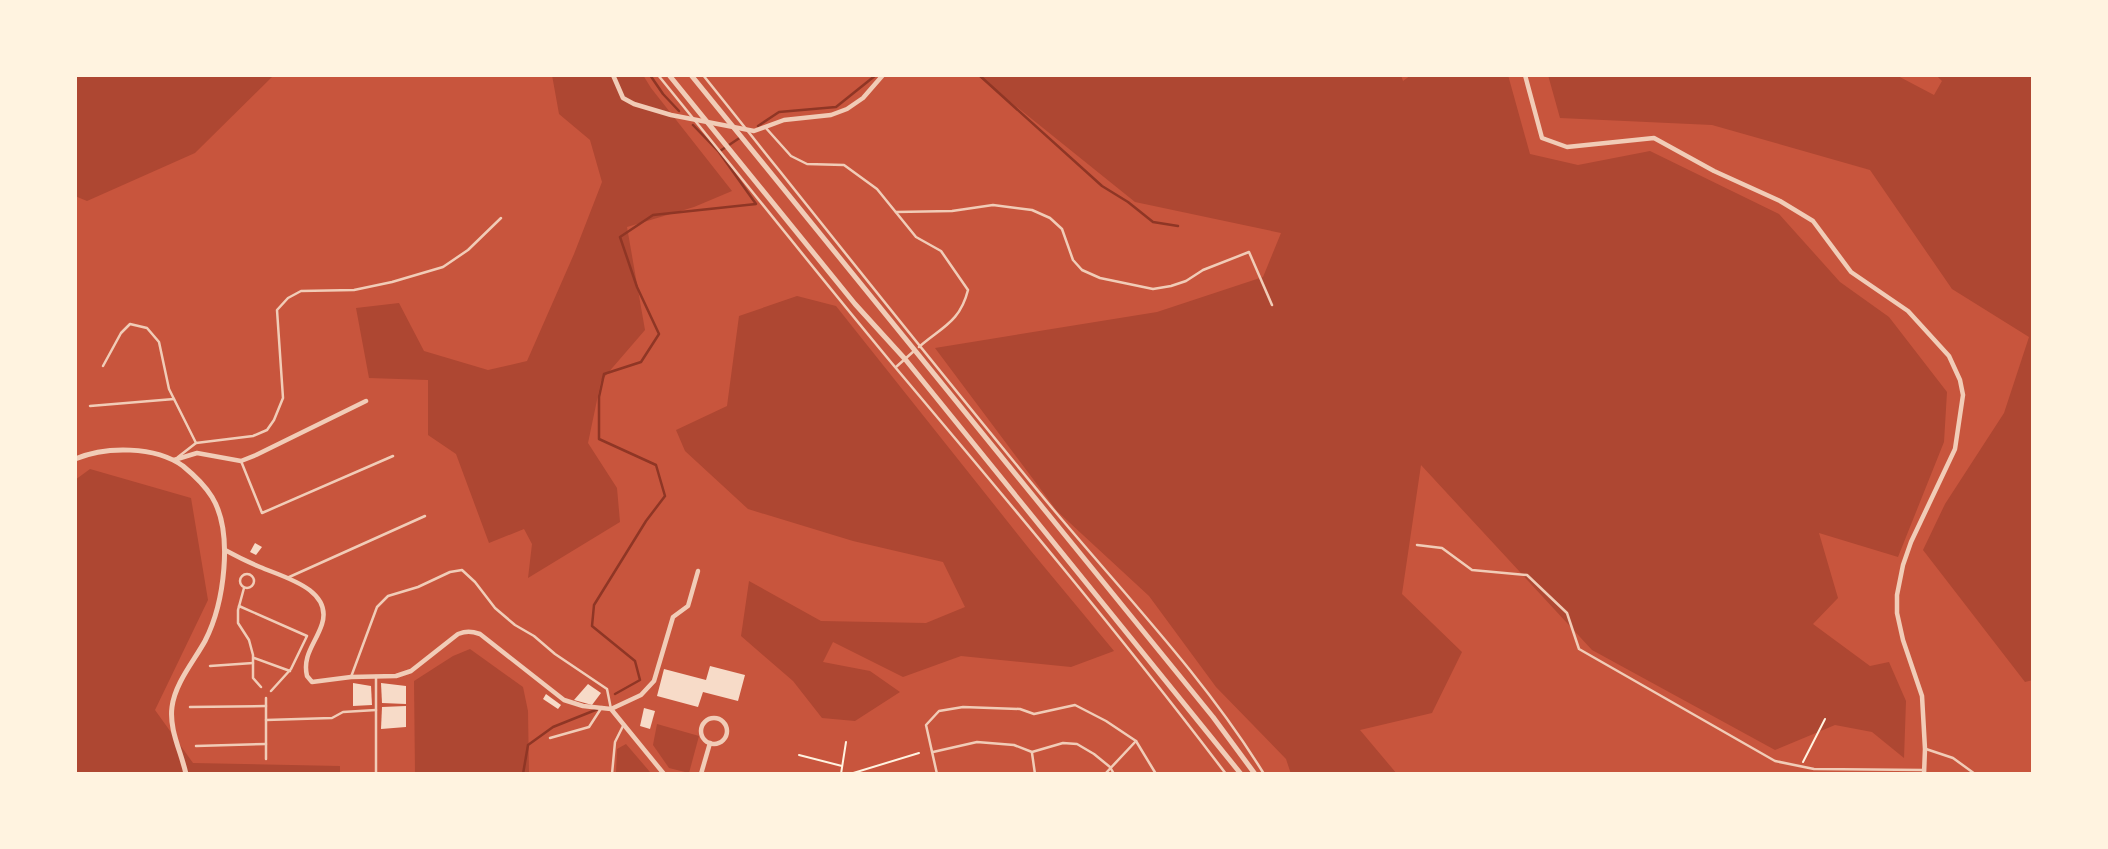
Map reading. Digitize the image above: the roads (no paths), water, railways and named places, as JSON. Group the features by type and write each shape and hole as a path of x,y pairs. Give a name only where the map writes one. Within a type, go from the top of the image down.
{"street":[{"path":"613,75 623,98 634,104 671,115 754,131 784,120 831,115 847,109 863,98 883,75"},
{"path":"669,75 855,304 905,359 1241,774"},
{"path":"691,75 868,294 917,349 1213,716 1255,774"},
{"path":"1524,75 1542,138 1567,147 1654,138 1714,171 1780,201 1813,222 1851,272 1908,311 1949,356 1960,380 1963,395 1955,449 1911,542 1897,595 1897,613 1903,640 1922,696 1924,772"},
{"path":"174,460 197,453 241,461 366,401"},
{"path":"75,459 101,452 120,451 151,453 174,460 201,482 219,513 224,550 216,616 177,690 172,705 174,733 186,774"},
{"path":"224,550 287,578 313,593 322,607 323,620 306,658 307,676 312,681 396,676 411,671 458,634 466,631 480,634 564,700 583,706 611,709 641,695 653,681 673,617 688,606 698,571"},
{"path":"611,709 664,774"},
{"path":"717,719 724,723 726,735 718,743 710,743 701,730 705,722 717,719"},
{"path":"701,774 710,743"}],"lane":[{"path":"658,75 896,367 1068,571 1226,774"},
{"path":"704,75 874,288 917,349 1185,666 1252,754 1264,774"},
{"path":"765,127 791,156 807,164 844,165 877,189 916,237 941,251 968,290 965,304 955,320 896,367"},
{"path":"896,212 952,211 993,205 1032,210 1050,218 1062,229 1073,260 1082,270 1100,278 1153,289 1178,284 1203,270 1249,252 1272,305"},
{"path":"174,460 196,443 253,436 267,430 283,398 277,310 288,298 301,291 354,290 380,285 443,267 468,250 501,218"},
{"path":"103,366 121,333 130,324 147,328 159,342 169,390 196,443"},
{"path":"90,406 174,399"},
{"path":"241,461 262,513 393,456"},
{"path":"287,578 425,516"},
{"path":"1417,545 1443,548 1472,570 1527,575 1567,613 1578,649 1775,761 1814,769 1924,772"},
{"path":"250,575 254,564"},
{"path":"351,677 377,607 388,596 462,570 495,608 515,625 607,689 611,709"},
{"path":"250,575 245,575 241,580 244,588 239,606 239,623 249,640 253,657 253,678 261,687"},
{"path":"244,588 254,584 250,575"},
{"path":"239,606 307,636 290,671 271,691"},
{"path":"253,657 290,671"},
{"path":"210,666 253,663"},
{"path":"376,676 376,774"},
{"path":"266,698 266,759"},
{"path":"937,774 926,725 939,711 963,707 1020,709 1034,714 1076,705 1136,741 1156,774"},
{"path":"190,707 266,706"},
{"path":"550,738 589,727 602,708"},
{"path":"266,720 332,718 343,712 376,710"},
{"path":"612,774 615,742 623,726"},
{"path":"1105,774 1136,741"},
{"path":"932,753 977,742 1014,745 1032,752 1063,743 1076,744 1094,754 1110,767 1114,774"},
{"path":"196,746 266,744"},
{"path":"1925,749 1953,758 1975,774"},
{"path":"1032,752 1035,774"}],"waterway":[{"path":"650,75 679,111"},
{"path":"758,126 779,112 836,107 876,75"},
{"path":"979,75 1102,186 1153,222 1178,226"},
{"path":"615,694 640,680 635,661 592,626 594,605 646,521 665,496 656,465 599,439 599,397 604,374 641,362 659,334 637,287 620,237 653,215 756,204 719,152 693,125"},
{"path":"720,151 741,137"},
{"path":"523,774 528,745 553,727 598,709"}]}
